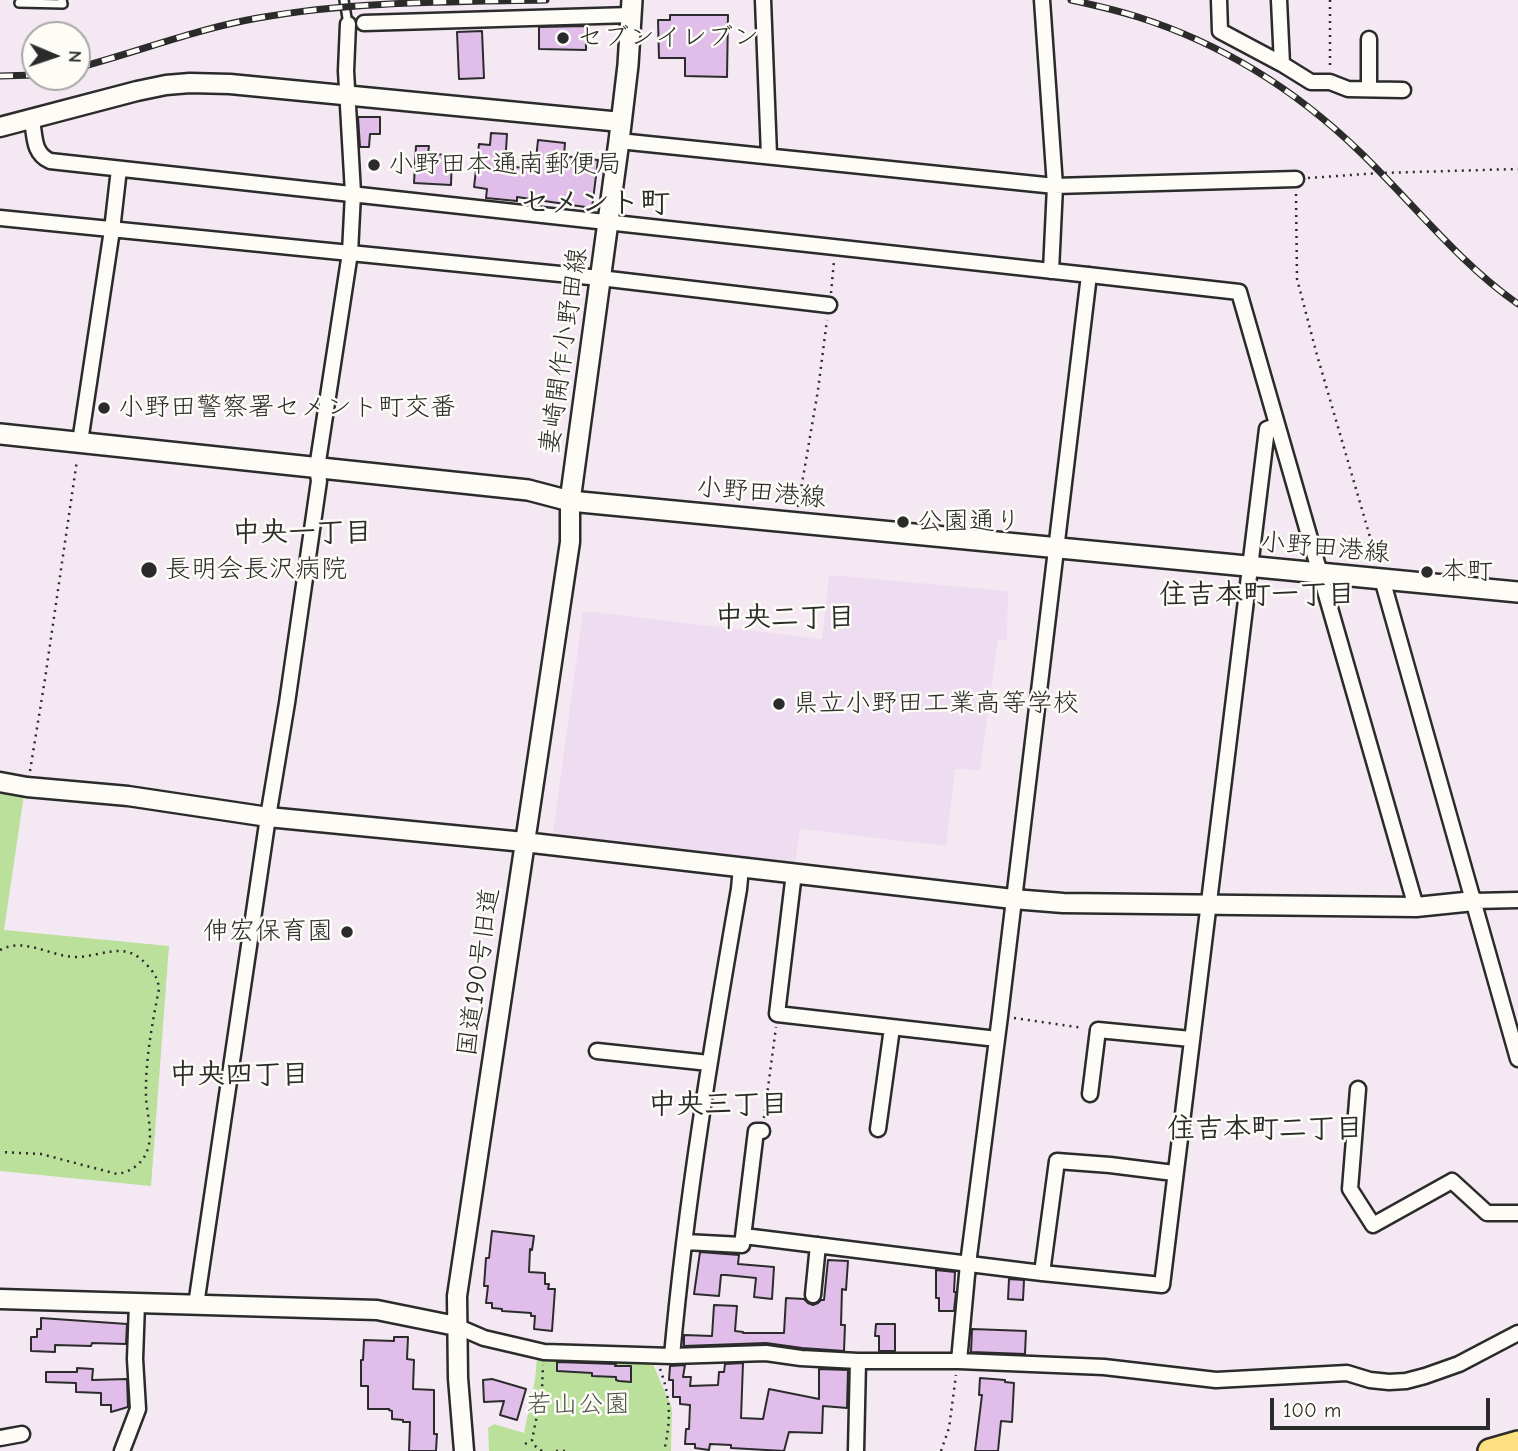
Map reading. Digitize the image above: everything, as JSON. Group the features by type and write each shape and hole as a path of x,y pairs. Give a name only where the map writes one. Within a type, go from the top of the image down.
{"highway":[{"path":"1491,1451 1518,1443"}],"main road":[{"name":"妻崎開作小野田線","path":"570,501 620,132 632,7"},
{"name":"小野田港線","path":"0,434 528,491 570,501 1518,592"}],"street":[{"path":"762,0 769,155"},
{"path":"1042,0 1055,186 1051,271"},
{"path":"1219,0 1220,31 1311,82 1330,82 1348,89 1403,90"},
{"path":"1279,0 1282,64"},
{"path":"364,23 632,7"},
{"path":"196,1305 287,704 319,481 317,468 350,253 353,193 346,71 348,24"},
{"path":"1369,39 1370,89"},
{"path":"0,127 166,85 230,84 348,95 769,155 1055,186 1296,179"},
{"path":"32,120 37,150 41,157 50,162 353,193 1239,292 1416,907"},
{"path":"80,442 119,169"},
{"path":"0,218 600,278 829,305"},
{"path":"959,1362 968,1264 1089,275"},
{"path":"744,1236 1161,1285 1267,429 1276,426"},
{"name":"国道190号旧道","path":"464,1451 458,1378 457,1296 570,542 570,501"},
{"path":"1382,579 1518,1059"},
{"path":"0,782 128,796 268,817 524,842 1063,903 1416,907 1518,900"},
{"path":"672,1356 709,1063 741,867"},
{"path":"794,873 777,1014 997,1039"},
{"path":"877,1129 892,1028"},
{"path":"1090,1094 1098,1030 1191,1039"},
{"path":"597,1051 709,1063"},
{"path":"1358,1089 1350,1189 1373,1225 1452,1181 1487,1213 1518,1213"},
{"path":"685,1241 742,1245 756,1131 762,1131"},
{"path":"1042,1273 1057,1161 1174,1173"},
{"path":"813,1295 818,1245"},
{"path":"0,1299 377,1310 457,1326 484,1338 544,1352 656,1356 766,1353 858,1362 1104,1367 1216,1380 1347,1373 1370,1380 1406,1381 1460,1364 1518,1333"},
{"path":"122,1451 138,1409 135,1359 137,1303"},
{"path":"856,1451 858,1362"},
{"path":"0,1438 22,1434"}],"lane":[{"path":"19,3 63,4 62,0"},
{"path":"344,0 348,24"}],"path":[{"path":"1330,0 1330,82"},
{"path":"1382,579 1297,279 1296,179 1380,173 1518,169"},
{"path":"796,522 818,390 836,247"},
{"path":"27,787 46,678 80,442"},
{"path":"0,950 16,944 76,957 125,951 145,963 158,979 159,989 149,1049 146,1097 149,1146 137,1165 127,1173 117,1174 41,1154 0,1152"},
{"path":"762,1131 777,1014"},
{"path":"1000,1016 1098,1030"},
{"path":"542,1451 532,1440 542,1390 544,1352"},
{"path":"656,1356 670,1402 664,1451"},
{"path":"941,1451 948,1428 959,1362"},
{"path":"525,1444 532,1440"},
{"path":"556,1451 565,1451"}],"shaded area":[{"name":"県立小野田工業高等学校","path":"829,575 1008,591 1007,640 998,640 980,770 955,769 946,846 800,829 795,863 553,834 583,611 822,639"}],"green space":[{"path":"0,792 24,795 4,930 169,946 151,1186 0,1171"},
{"name":"若山公園","path":"537,1357 652,1362 672,1408 671,1451 489,1451 488,1428 494,1424 524,1433"}],"building":[{"path":"670,15 728,15 727,77 685,76 685,58 659,58 658,20 670,20"},
{"name":"セブンイレブン","path":"586,26 586,50 539,49 539,27"},
{"path":"482,31 484,78 459,79 457,32"},
{"path":"358,117 380,117 380,134 370,134 369,147 360,147"},
{"path":"491,133 507,134 505,166 535,169 538,140 565,143 564,156 598,160 592,208 517,197 517,201 486,198 487,189 474,187 479,144 490,145"},
{"path":"416,146 429,146 428,154 452,155 451,185 414,183"},
{"path":"492,1231 534,1236 532,1250 530,1249 529,1272 545,1273 548,1289 555,1289 552,1331 534,1329 535,1316 531,1316 531,1313 502,1311 492,1308 492,1303 486,1303 486,1258 489,1258"},
{"path":"700,1252 739,1255 738,1264 774,1267 772,1299 754,1297 756,1278 726,1275 721,1275 719,1296 694,1294"},
{"path":"828,1260 848,1261 846,1290 842,1289 841,1325 845,1325 844,1351 766,1343 684,1346 684,1335 712,1336 714,1305 737,1306 735,1331 784,1333 786,1298 804,1299 813,1305 824,1300"},
{"path":"936,1270 955,1272 954,1311 939,1311"},
{"path":"1009,1279 1024,1280 1023,1300 1008,1299"},
{"path":"41,1318 127,1324 126,1344 55,1345 55,1352 31,1351 31,1337 37,1337 37,1329 41,1329"},
{"path":"876,1324 895,1324 895,1351 879,1351 879,1336 875,1336"},
{"path":"972,1329 1026,1331 1025,1354 971,1352"},
{"path":"394,1337 408,1337 407,1359 414,1360 413,1389 434,1390 436,1451 409,1451 410,1422 392,1419 392,1411 389,1409 368,1409 368,1386 361,1386 364,1340 394,1341"},
{"path":"557,1362 631,1366 631,1382 616,1380 616,1377 592,1376 592,1373 557,1371"},
{"path":"743,1363 741,1418 763,1419 769,1389 819,1399 819,1369 848,1370 847,1408 823,1406 822,1433 789,1432 784,1451 710,1444 709,1450 695,1448 695,1444 685,1444 690,1405 680,1404 680,1397 673,1397 673,1380 669,1380 670,1366 685,1365 683,1377 691,1377 690,1386 718,1385 719,1372 724,1372 725,1364"},
{"path":"77,1368 93,1369 92,1380 127,1379 128,1407 111,1412 111,1405 101,1405 101,1393 76,1392 76,1383 46,1382 46,1372 77,1372"},
{"path":"980,1378 1014,1383 1012,1422 1001,1421 998,1451 975,1451 982,1395 979,1395"},
{"path":"492,1379 526,1389 517,1420 500,1415 504,1401 484,1402 483,1380"}],"railway":[{"path":"91,64 212,28 294,12 402,3 546,0"},
{"path":"1071,0 1138,17 1200,41 1229,55 1284,90 1336,130 1455,251 1518,304"},
{"path":"0,76 21,75"}],"place":[{"name":"セブンイレブン","path":"563,38"},
{"name":"小野田本通南郵便局","path":"374,165"},
{"name":"小野田警察署セメント町交番","path":"104,408"},
{"name":"公園通り","path":"903,522"},
{"name":"長明会長沢病院","path":"149,570"},
{"name":"本町","path":"1427,572"},
{"name":"県立小野田工業高等学校","path":"779,704"},
{"name":"伸宏保育園","path":"347,932"}],"district":[{"name":"セメント町","path":"595,204"},
{"name":"中央一丁目","path":"302,533"},
{"name":"住吉本町一丁目","path":"1257,595"},
{"name":"中央二丁目","path":"785,618"},
{"name":"中央四丁目","path":"239,1075"},
{"name":"中央三丁目","path":"718,1105"},
{"name":"住吉本町二丁目","path":"1265,1129"}]}
